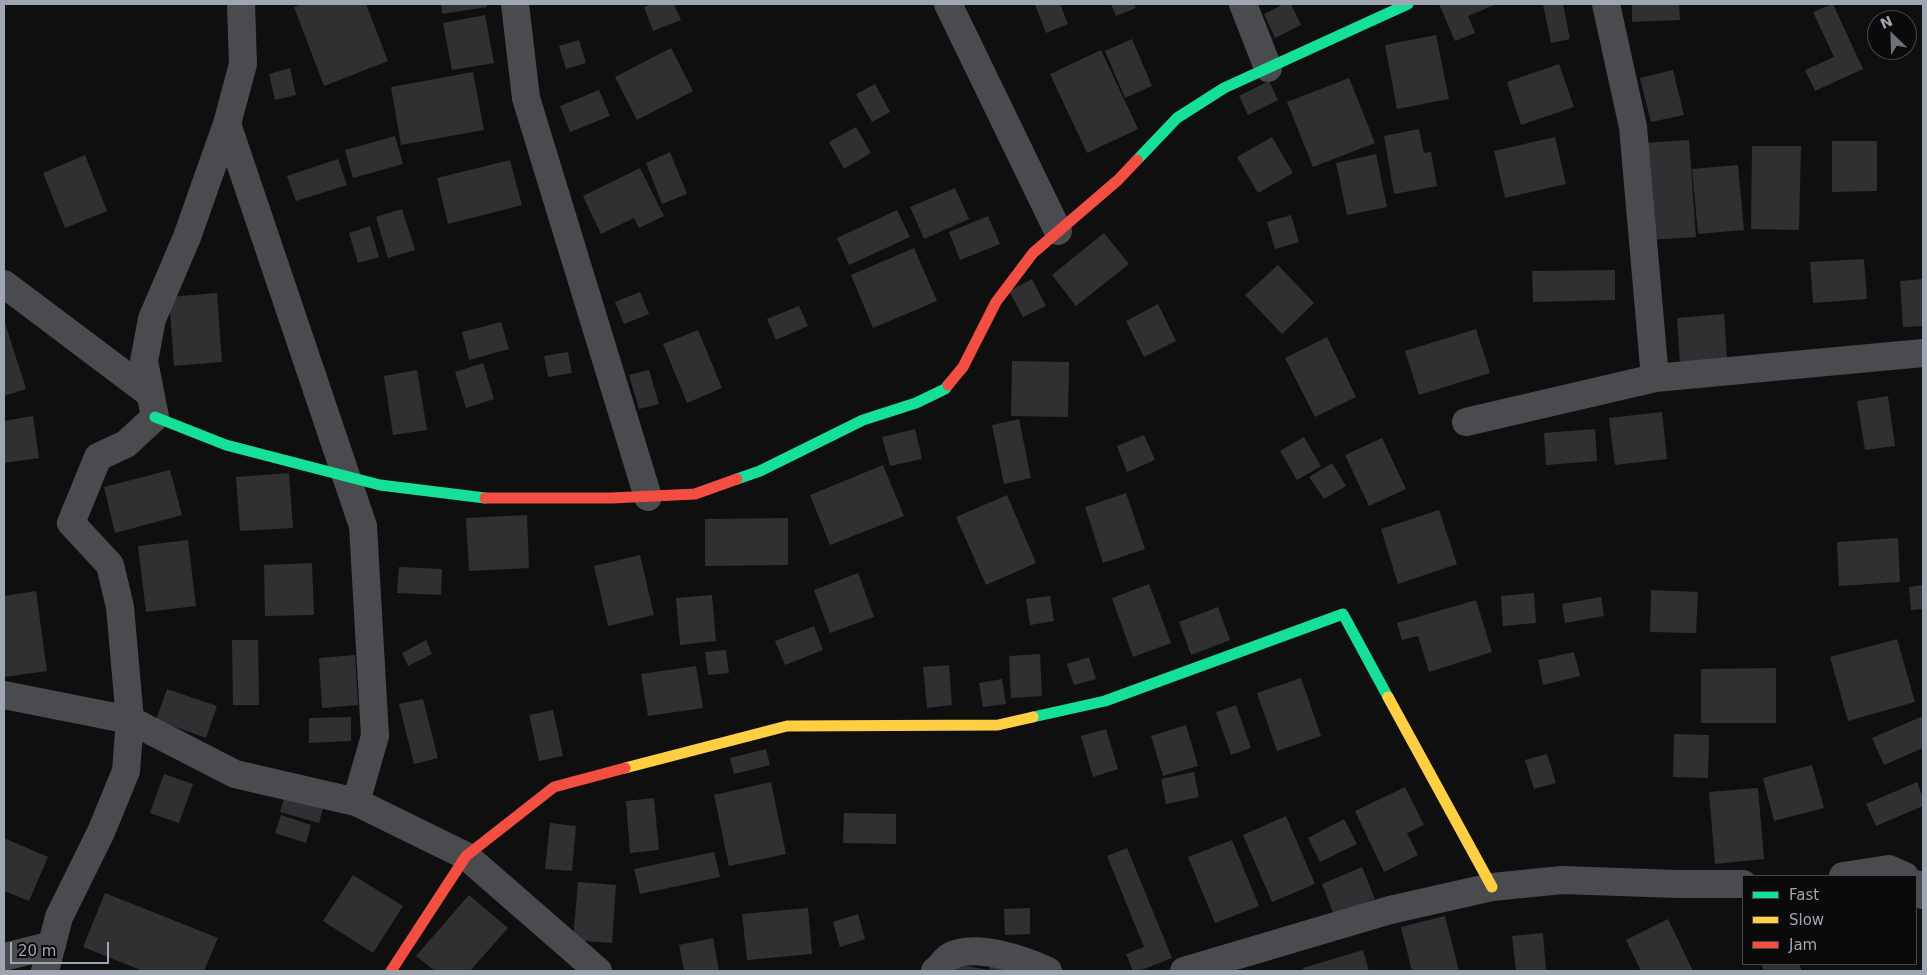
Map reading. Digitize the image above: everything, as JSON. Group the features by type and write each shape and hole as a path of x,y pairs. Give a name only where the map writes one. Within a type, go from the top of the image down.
{"street":[{"path":"45,971 59,917 101,832 126,772 130,720 120,607 110,565 71,523 98,457 126,444 152,405 144,361 152,319 187,237 227,124 243,64 241,4"},
{"path":"515,4 526,98 648,497"},
{"path":"948,4 1058,232"},
{"path":"1243,4 1268,68"},
{"path":"4,284 152,405 226,445 380,485 498,500 648,497 695,494 760,471 863,420 916,403 944,389 963,367 996,302 1033,253 1118,180 1177,118 1224,88 1408,4"},
{"path":"1606,4 1633,127 1655,378"},
{"path":"227,124 363,526 375,736 356,802"},
{"path":"1466,422 1655,378 1923,353"},
{"path":"391,971 466,856 554,787 787,726 998,725 1106,701 1343,614 1492,886"},
{"path":"4,695 130,720 235,774 356,802 466,856 598,971"},
{"path":"1850,875 1889,869 1903,875"},
{"path":"1184,971 1390,910 1492,886 1562,880 1742,884"},
{"path":"4,957 52,945"},
{"path":"935,971 950,957 977,950 1032,964 1048,971"}],"building":[{"path":"302,4 366,4 388,61 324,86 294,7"},
{"path":"441,4 487,4 487,7 442,14"},
{"path":"652,4 674,4 681,20 653,31 644,7"},
{"path":"1060,4 1068,24 1046,33 1035,5"},
{"path":"1111,4 1134,4 1136,8 1116,16"},
{"path":"1284,4 1291,4 1301,25 1275,38 1264,14"},
{"path":"1439,4 1497,4 1468,16 1475,33 1455,41"},
{"path":"1543,4 1563,4 1570,39 1551,43"},
{"path":"1632,4 1679,4 1680,20 1632,22"},
{"path":"1833,4 1863,69 1815,91 1805,70 1834,57 1813,12"},
{"path":"485,15 494,63 452,70 443,23"},
{"path":"1436,35 1449,99 1397,109 1385,45"},
{"path":"1132,39 1152,86 1125,98 1105,51"},
{"path":"579,40 586,63 566,69 559,46"},
{"path":"671,48 693,91 637,120 615,77"},
{"path":"1101,50 1138,129 1087,153 1050,74"},
{"path":"1559,64 1574,107 1521,125 1507,82"},
{"path":"290,68 296,95 275,100 269,74"},
{"path":"1673,70 1684,115 1651,122 1640,78"},
{"path":"473,72 484,130 401,145 391,87"},
{"path":"1349,78 1375,143 1313,167 1287,102"},
{"path":"1269,81 1278,100 1248,115 1239,96"},
{"path":"875,84 890,112 872,122 856,94"},
{"path":"599,90 610,116 570,132 560,106"},
{"path":"856,127 871,153 844,169 829,142"},
{"path":"1419,129 1424,153 1431,152 1437,186 1394,194 1384,136"},
{"path":"395,136 403,164 353,178 345,150"},
{"path":"1272,137 1293,173 1258,193 1237,157"},
{"path":"1555,137 1566,184 1505,198 1494,151"},
{"path":"1689,140 1696,237 1650,240 1643,143"},
{"path":"1832,141 1877,141 1877,191 1832,192"},
{"path":"1752,146 1801,146 1799,230 1751,229"},
{"path":"670,152 687,194 662,204 646,163"},
{"path":"1376,154 1387,207 1347,215 1336,163"},
{"path":"85,155 107,211 65,228 43,173"},
{"path":"338,159 347,185 296,201 287,176"},
{"path":"510,160 522,205 448,224 437,178"},
{"path":"1738,165 1744,230 1698,234 1692,169"},
{"path":"640,168 664,216 639,228 634,218 601,234 583,196"},
{"path":"955,188 969,219 924,239 910,207"},
{"path":"402,209 415,250 388,258 376,217"},
{"path":"897,210 910,237 849,265 837,238"},
{"path":"1291,215 1299,242 1275,249 1267,222"},
{"path":"988,216 1000,244 960,260 949,232"},
{"path":"370,226 379,257 358,263 349,233"},
{"path":"1104,233 1129,264 1076,306 1052,275"},
{"path":"914,248 937,301 873,328 851,275"},
{"path":"1864,259 1867,299 1813,303 1810,262"},
{"path":"1278,265 1314,303 1282,334 1245,295"},
{"path":"1615,270 1615,300 1533,302 1532,271"},
{"path":"1032,279 1046,306 1023,317 1009,291"},
{"path":"1923,279 1923,326 1903,327 1900,281"},
{"path":"640,292 649,314 624,324 615,302"},
{"path":"217,293 222,362 174,366 169,297"},
{"path":"1158,304 1176,341 1144,357 1126,321"},
{"path":"799,306 808,326 776,340 767,319"},
{"path":"1724,314 1727,358 1680,363 1677,318"},
{"path":"4,320 26,389 4,396"},
{"path":"501,322 509,349 469,360 462,332"},
{"path":"1476,329 1490,373 1419,395 1405,351"},
{"path":"698,330 722,388 687,403 663,344"},
{"path":"1327,337 1356,397 1315,417 1285,358"},
{"path":"568,352 572,373 548,377 544,356"},
{"path":"1012,361 1069,362 1068,417 1011,416"},
{"path":"483,363 494,399 466,408 455,372"},
{"path":"417,370 427,430 393,435 384,376"},
{"path":"649,370 659,404 639,409 629,375"},
{"path":"1888,396 1895,446 1865,450 1857,401"},
{"path":"1662,412 1667,459 1615,465 1609,418"},
{"path":"33,416 39,458 4,463 4,421"},
{"path":"1019,419 1031,478 1004,484 992,425"},
{"path":"915,429 922,459 890,466 882,437"},
{"path":"1595,429 1597,461 1546,465 1544,433"},
{"path":"1144,435 1155,460 1127,472 1117,446"},
{"path":"1304,437 1321,466 1297,480 1280,451"},
{"path":"1382,438 1406,489 1369,506 1345,455"},
{"path":"1332,463 1346,486 1324,499 1309,477"},
{"path":"883,465 904,516 830,545 810,495"},
{"path":"170,470 182,515 115,533 104,487"},
{"path":"289,473 293,528 240,531 236,477"},
{"path":"1126,493 1145,549 1103,563 1085,507"},
{"path":"1007,495 1036,563 986,585 956,517"},
{"path":"1439,510 1457,564 1398,584 1381,529"},
{"path":"527,515 529,568 469,571 466,518"},
{"path":"788,518 788,565 705,566 705,519"},
{"path":"1898,538 1900,582 1839,586 1837,542"},
{"path":"188,540 196,606 146,612 138,546"},
{"path":"640,555 654,615 608,626 594,566"},
{"path":"312,563 314,615 265,616 264,565"},
{"path":"399,567 442,569 441,595 397,593"},
{"path":"858,573 874,617 830,633 814,590"},
{"path":"1149,584 1171,643 1133,657 1112,598"},
{"path":"1923,585 1923,609 1911,610 1909,587"},
{"path":"1651,590 1698,592 1696,633 1650,632"},
{"path":"36,591 47,671 4,677 4,596"},
{"path":"1534,593 1536,623 1503,626 1501,596"},
{"path":"712,595 716,641 680,645 676,598"},
{"path":"1050,596 1054,621 1030,625 1026,599"},
{"path":"1601,597 1604,616 1565,623 1562,604"},
{"path":"1476,600 1492,652 1429,672 1418,636 1402,640 1397,623"},
{"path":"1218,607 1230,640 1191,655 1179,622"},
{"path":"814,626 823,650 785,665 775,641"},
{"path":"1897,639 1915,702 1848,721 1830,657"},
{"path":"232,640 258,640 259,705 233,705"},
{"path":"426,640 432,654 408,666 402,653"},
{"path":"726,650 729,673 708,675 705,652"},
{"path":"1574,652 1580,676 1543,685 1538,660"},
{"path":"1040,654 1042,696 1011,698 1009,656"},
{"path":"355,655 358,705 322,708 319,658"},
{"path":"1089,657 1096,679 1074,685 1067,664"},
{"path":"949,665 952,705 927,708 923,667"},
{"path":"696,666 703,708 648,716 641,674"},
{"path":"1776,668 1776,723 1701,723 1701,669"},
{"path":"1301,678 1321,736 1277,751 1257,693"},
{"path":"1002,679 1006,704 983,707 979,683"},
{"path":"167,689 217,706 206,738 156,720"},
{"path":"423,699 438,758 414,764 399,704"},
{"path":"1236,705 1251,748 1231,755 1216,712"},
{"path":"553,710 563,756 539,761 529,715"},
{"path":"1923,716 1923,748 1884,765 1872,738"},
{"path":"351,717 351,741 309,743 309,718"},
{"path":"1186,725 1198,766 1163,776 1151,736"},
{"path":"1106,729 1118,769 1093,777 1081,736"},
{"path":"1674,734 1709,735 1708,778 1673,777"},
{"path":"766,749 770,765 734,774 730,758"},
{"path":"1547,754 1556,783 1534,789 1525,760"},
{"path":"1812,765 1824,808 1774,821 1763,778"},
{"path":"1194,772 1199,797 1166,804 1161,779"},
{"path":"164,774 193,784 179,823 150,813"},
{"path":"771,782 786,854 729,866 714,795"},
{"path":"1917,782 1923,798 1923,806 1876,826 1866,804"},
{"path":"1405,787 1424,825 1407,833 1418,855 1384,872 1355,811"},
{"path":"1758,788 1764,859 1715,864 1709,792"},
{"path":"287,789 325,800 319,823 280,812"},
{"path":"654,798 659,850 630,853 626,801"},
{"path":"844,813 896,814 896,844 843,843"},
{"path":"281,815 311,825 306,843 275,833"},
{"path":"1286,816 1315,884 1272,902 1243,835"},
{"path":"1344,819 1357,844 1320,862 1308,838"},
{"path":"550,823 576,826 572,871 545,869"},
{"path":"4,838 48,857 29,901 4,891"},
{"path":"1232,840 1259,906 1215,923 1188,857"},
{"path":"1127,848 1172,958 1139,971 1133,971 1126,954 1144,947 1107,856"},
{"path":"714,852 720,877 640,894 634,869"},
{"path":"1362,867 1375,899 1334,915 1322,884"},
{"path":"353,875 403,906 373,953 323,921"},
{"path":"578,882 616,885 612,943 573,940"},
{"path":"105,893 218,938 204,971 143,971 83,947"},
{"path":"469,895 508,928 470,971 435,971 416,956"},
{"path":"808,908 812,954 747,960 742,914"},
{"path":"1030,908 1030,934 1005,935 1004,909"},
{"path":"858,914 865,939 840,947 833,922"},
{"path":"1445,916 1459,971 1412,971 1401,927"},
{"path":"1668,919 1693,971 1641,971 1626,940"},
{"path":"1543,933 1546,971 1516,971 1512,936"},
{"path":"713,938 719,971 684,971 679,945"},
{"path":"1363,950 1369,971 1304,971 1303,968"},
{"path":"956,964 989,970 990,965 1015,971 954,971"},
{"path":"1761,965 1799,965 1802,971 1764,971"}],"traffic: fast":[{"path":"1137,160 1177,118 1224,88 1408,4"},
{"path":"737,479 760,471 863,420 916,403 945,389 948,385"},
{"path":"155,417 226,445 380,485 485,498"},
{"path":"1033,717 1105,701 1343,614 1388,697"}],"traffic: slow":[{"path":"1388,697 1492,887"},
{"path":"625,768 787,726 998,725 1033,717"}],"traffic: jam":[{"path":"948,385 963,367 996,302 1033,253 1118,180 1137,160"},
{"path":"485,498 612,498 695,494 737,479"},
{"path":"391,971 466,856 554,787 625,768"}]}
